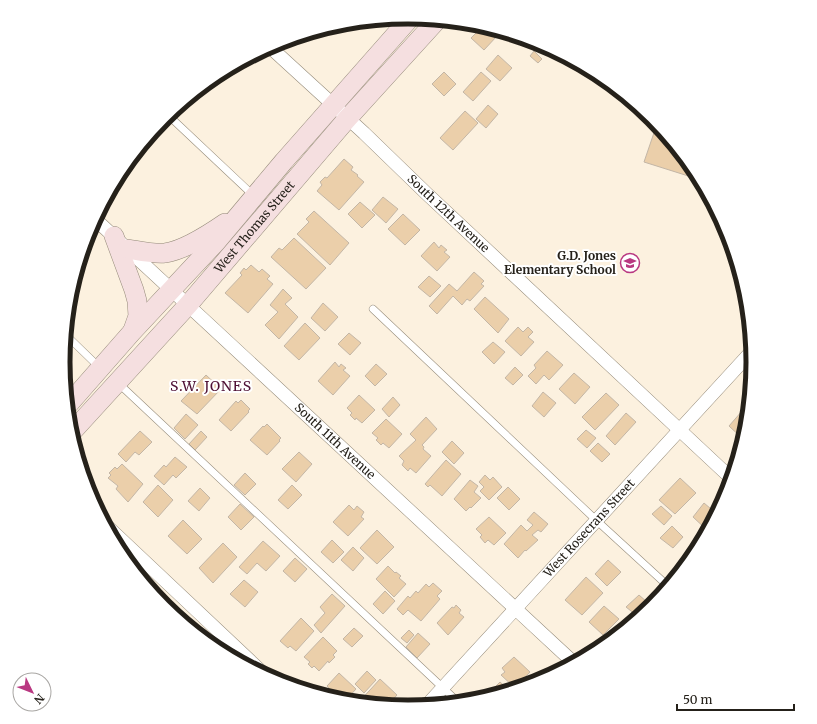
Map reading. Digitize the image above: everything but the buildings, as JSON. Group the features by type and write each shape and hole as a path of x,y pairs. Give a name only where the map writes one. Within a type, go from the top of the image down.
{"main road":[{"name":"West Thomas Street","path":"72,400 171,289 217,241 284,161 403,24"},
{"name":"West Thomas Street","path":"77,427 188,305 347,118 432,25"},
{"path":"128,249 164,253 181,248 204,236 250,203"},
{"path":"114,236 137,301 138,316 132,332"}],"street":[{"name":"South 12th Avenue","path":"275,52 727,475"},
{"name":"South 11th Avenue","path":"100,223 570,659"},
{"name":"West Rosecrans Street","path":"433,699 746,357"},
{"path":"121,539 249,660"}],"lane":[{"path":"173,120 250,203"},
{"path":"373,309 665,583"},
{"path":"71,340 100,368"},
{"path":"117,382 453,697"}],"place":[{"name":"G.D. Jones Elementary School","path":"630,263"}],"district":[{"name":"S.W. JONES","path":"211,386"}]}
